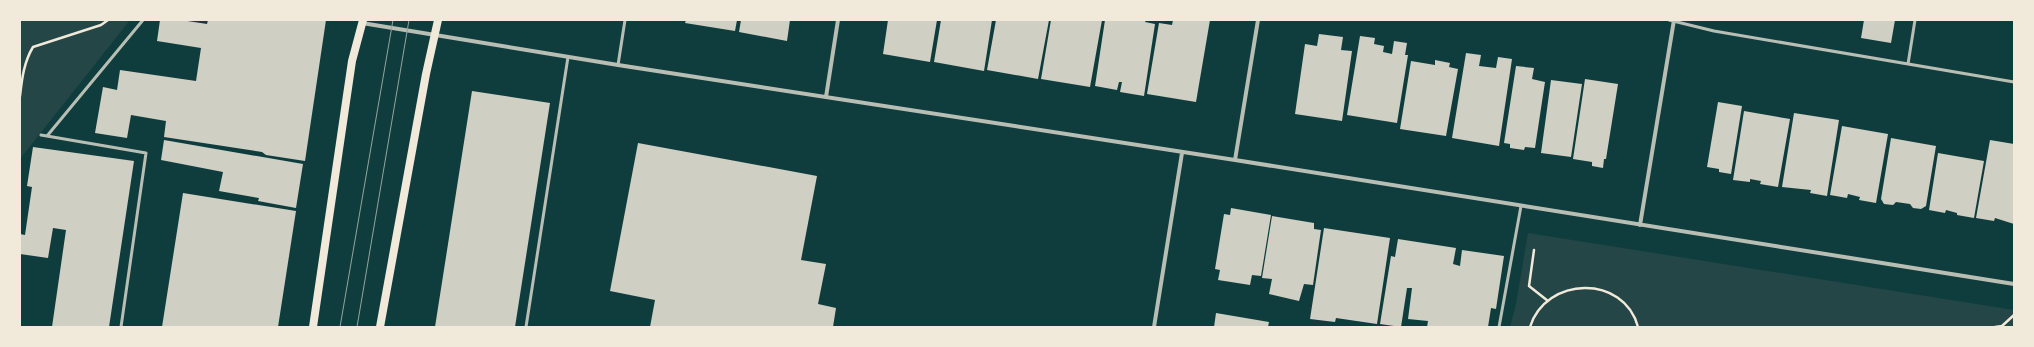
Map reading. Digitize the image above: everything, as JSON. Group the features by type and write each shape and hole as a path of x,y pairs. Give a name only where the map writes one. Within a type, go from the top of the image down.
{"main road":[{"path":"380,327 434,34 438,20"},
{"path":"313,327 352,62 363,22"}],"street":[{"path":"826,97 838,20"},
{"path":"1235,160 1258,20"},
{"path":"1640,225 1672,20"},
{"path":"363,22 618,66 1235,160 2014,284"},
{"path":"1154,327 1182,153"}],"lane":[{"path":"47,136 143,20"},
{"path":"618,66 625,20"},
{"path":"1672,20 1714,31 2014,82"},
{"path":"1908,64 1916,20"},
{"path":"526,327 568,57"},
{"path":"40,135 146,153 121,327"},
{"path":"1499,327 1521,206"}],"path":[{"path":"20,96 22,77 27,56 33,47 100,25 108,20"},
{"path":"1534,244 1529,286 1548,301"},
{"path":"1530,327 1538,311 1559,293 1572,288 1586,287 1600,289 1614,295 1625,304 1634,316 1638,327"},
{"path":"1995,327 2002,326 2014,315"}],"shaded area":[{"path":"20,20 130,20 20,159"},
{"path":"1528,233 2014,310 2014,327 1510,327 1516,304"}],"building":[{"path":"160,20 181,20 207,24 208,20 326,20 305,161 266,155 262,152 164,137 166,121 131,115 127,138 95,133 103,87 117,90 120,70 196,81 201,48 157,41"},
{"path":"686,20 737,20 735,31 685,23"},
{"path":"741,20 790,20 787,41 739,32"},
{"path":"888,20 937,20 930,62 883,54"},
{"path":"941,20 992,20 984,71 934,62"},
{"path":"996,20 1049,20 1038,79 987,70"},
{"path":"1051,20 1102,20 1090,87 1041,79"},
{"path":"1105,20 1146,20 1145,22 1155,24 1144,96 1120,92 1122,82 1119,82 1117,90 1095,86"},
{"path":"1173,20 1210,20 1196,102 1147,94 1159,23 1172,25"},
{"path":"1864,20 1895,20 1891,43 1861,38"},
{"path":"1319,34 1343,37 1341,50 1352,51 1342,121 1295,114 1305,44 1317,46"},
{"path":"1360,36 1375,38 1374,44 1384,46 1383,52 1392,54 1394,41 1407,43 1405,55 1408,55 1397,123 1347,115"},
{"path":"1466,53 1481,55 1479,66 1496,68 1498,57 1512,59 1499,146 1452,138"},
{"path":"1435,60 1450,63 1449,67 1458,69 1446,136 1400,129 1411,61 1435,65"},
{"path":"1516,66 1534,68 1532,79 1545,82 1535,148 1525,147 1524,150 1510,148 1510,144 1504,143"},
{"path":"1585,79 1618,84 1606,159 1604,159 1603,168 1592,166 1592,162 1573,159"},
{"path":"1551,80 1582,84 1571,157 1541,153"},
{"path":"472,91 550,103 515,327 435,327"},
{"path":"1718,102 1742,106 1731,174 1719,172 1719,169 1707,167"},
{"path":"1744,111 1790,119 1778,187 1760,184 1761,181 1750,179 1750,182 1733,180"},
{"path":"1794,113 1839,120 1827,196 1810,193 1811,190 1782,187"},
{"path":"1842,126 1888,134 1876,203 1859,200 1860,197 1848,194 1847,198 1830,195"},
{"path":"1891,138 1936,146 1926,206 1921,209 1913,208 1910,204 1896,202 1893,205 1884,204 1881,199"},
{"path":"164,140 303,164 296,208 258,201 259,198 219,191 223,172 161,160"},
{"path":"1990,140 2014,144 2014,224 1995,218 1994,221 1976,218"},
{"path":"638,143 817,176 801,260 826,264 818,304 836,308 833,327 650,327 655,300 610,291"},
{"path":"33,147 134,161 109,327 52,327 66,230 53,228 48,258 20,254 20,234 25,235 32,187 27,186"},
{"path":"1938,153 1984,161 1974,218 1957,215 1957,213 1946,210 1945,213 1929,210"},
{"path":"183,193 296,211 278,327 162,327"},
{"path":"1231,208 1271,215 1261,276 1252,275 1250,285 1218,280 1220,270 1215,269 1224,214 1230,215"},
{"path":"1272,216 1314,223 1314,229 1321,230 1313,285 1304,284 1299,301 1269,294 1272,279 1262,278"},
{"path":"1324,228 1390,238 1377,324 1336,318 1335,322 1310,319"},
{"path":"1398,239 1456,248 1453,264 1460,266 1462,250 1504,256 1496,309 1491,308 1488,327 1427,327 1428,321 1408,319 1412,288 1407,288 1401,327 1380,324 1391,256 1395,257"},
{"path":"1216,313 1269,322 1268,327 1214,327"}],"tram line":[{"path":"340,327 393,20"},
{"path":"357,327 409,20"}]}
